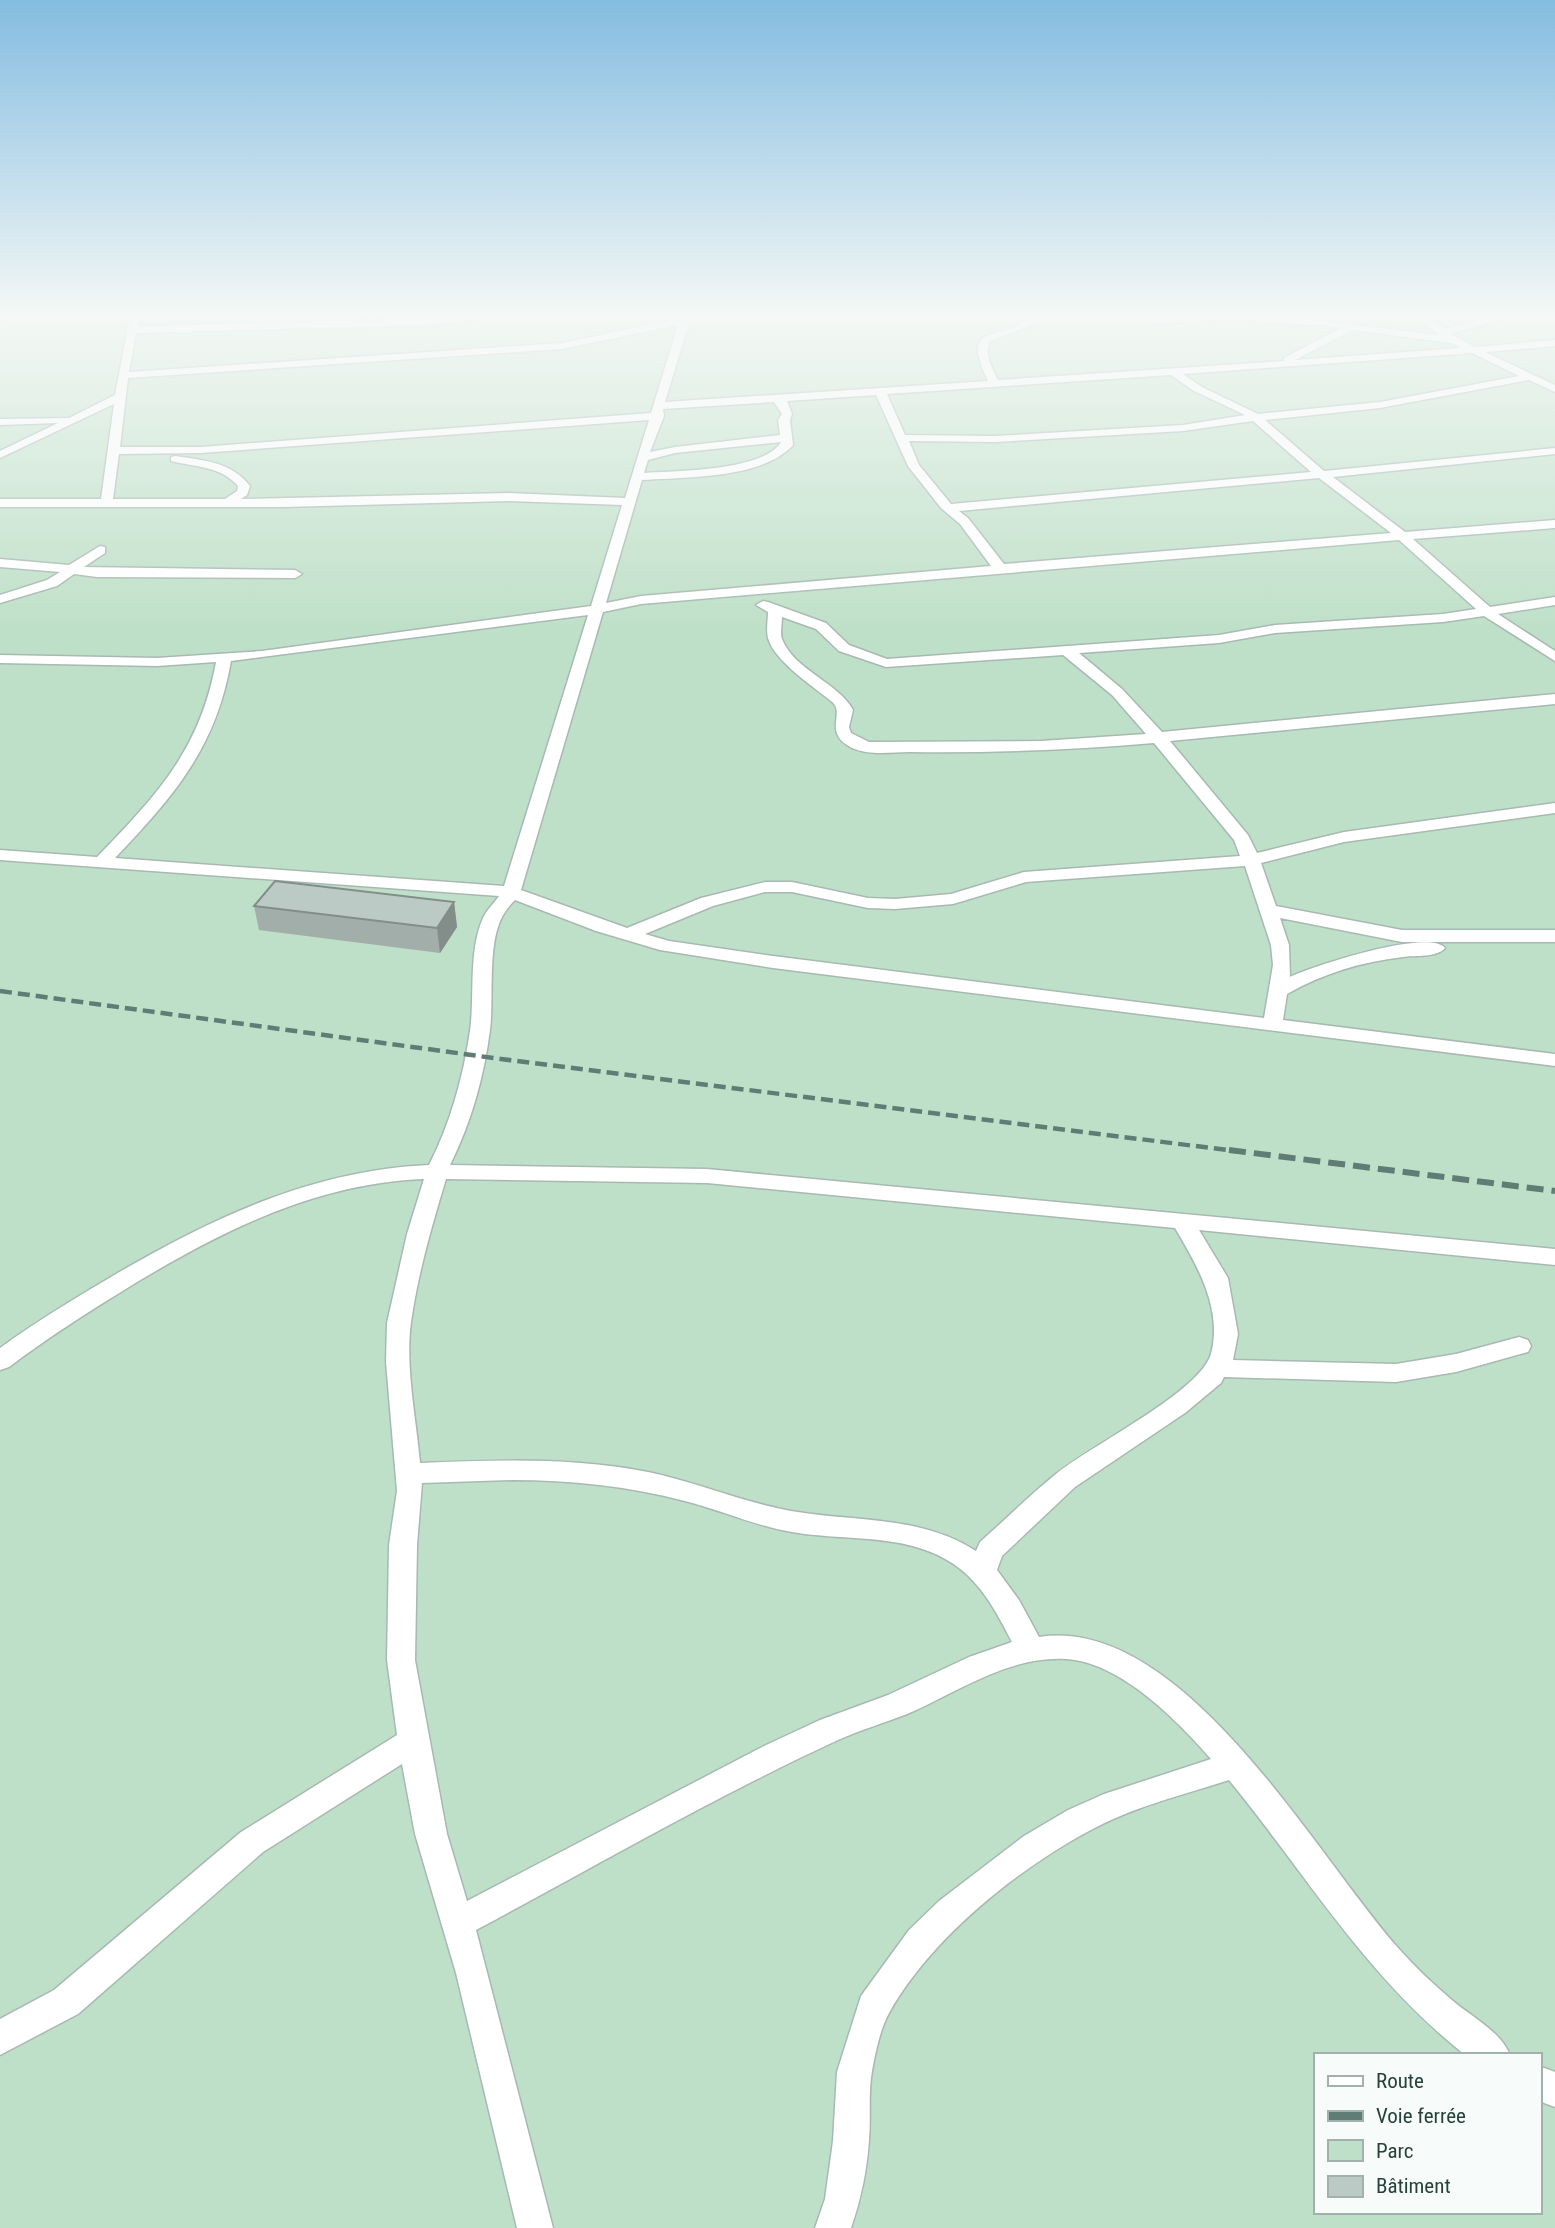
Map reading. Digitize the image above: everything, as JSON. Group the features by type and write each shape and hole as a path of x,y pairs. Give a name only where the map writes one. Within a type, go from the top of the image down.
{"street":[{"path":"0,422 51,420"},
{"path":"0,455 73,420"},
{"path":"107,501 117,420"},
{"path":"112,451 149,452 547,420"},
{"path":"535,2228 473,1973 431,1834 413,1741 401,1660 400,1601 410,1491 398,1362 398,1323 418,1234 438,1172 457,1130 471,1075 480,1031 486,945 492,918 511,892 656,420"},
{"path":"639,477 762,461 782,452 787,445 784,420"},
{"path":"893,420 914,466 948,508 964,521 1000,568"},
{"path":"901,438 1024,438 1184,428 1239,420"},
{"path":"1255,420 1404,537 1452,583 1488,612 1555,657"},
{"path":"645,457 675,450 788,438"},
{"path":"948,508 1196,487 1555,451"},
{"path":"149,452 234,474 244,486 243,492 229,502"},
{"path":"0,503 307,503 533,497 631,502"},
{"path":"0,659 107,662 224,658 327,647 561,615 641,600 901,576 1555,524"},
{"path":"0,599 52,583 100,550"},
{"path":"0,563 138,574 295,574"},
{"path":"748,599 771,600 841,591 901,576"},
{"path":"719,593 748,599 821,626 835,643 856,654 886,663 1219,639 1275,629 1382,623 1488,612 1555,601"},
{"path":"775,609 775,639 801,671 840,700 845,710 841,727 844,735 859,745 903,748 1160,738 1555,699"},
{"path":"1066,650 1117,692 1160,738 1242,839 1280,945 1282,965 1273,1024"},
{"path":"101,863 149,813 185,769 211,712 224,658"},
{"path":"628,935 707,902 737,892 765,887 792,887 868,903 895,904 953,899 1024,877 1059,872 1251,860 1344,837 1555,808"},
{"path":"0,855 511,892 628,935 667,946 773,962 1555,1060"},
{"path":"1269,910 1402,936 1551,936"},
{"path":"1279,991 1302,976 1329,965 1366,956 1518,942 1551,936"},
{"path":"0,1361 76,1309 175,1250 267,1206 356,1179 438,1172 604,1172 707,1177 1555,1257"},
{"path":"984,1571 990,1550 1066,1480 1176,1406 1212,1377 1223,1354 1226,1334 1216,1278 1184,1222"},
{"path":"1216,1368 1396,1373 1456,1363 1519,1346"},
{"path":"408,1473 526,1469 615,1476 707,1497 744,1511 792,1522 910,1535 955,1551 984,1571 1010,1609 1031,1650"},
{"path":"458,1923 754,1766 824,1732 898,1703 986,1661 1031,1650 1068,1647 1106,1658 1144,1678 1200,1725 1388,1961 1444,2018 1490,2053"},
{"path":"0,2038 66,2002 253,1842 413,1741"},
{"path":"833,2228 843,2199 851,2141 854,2072 873,2008 921,1941 950,1912 1002,1870 1035,1846 1080,1820 1115,1804 1233,1765"}],"green space":[{"path":"0,420 1555,420 1555,2228 0,2228"}],"building":[{"path":"275,881 454,902 437,928 254,906"}],"railway":[{"path":"0,991 501,1059 1243,1152"},
{"path":"1229,1150 1555,1191"}]}
